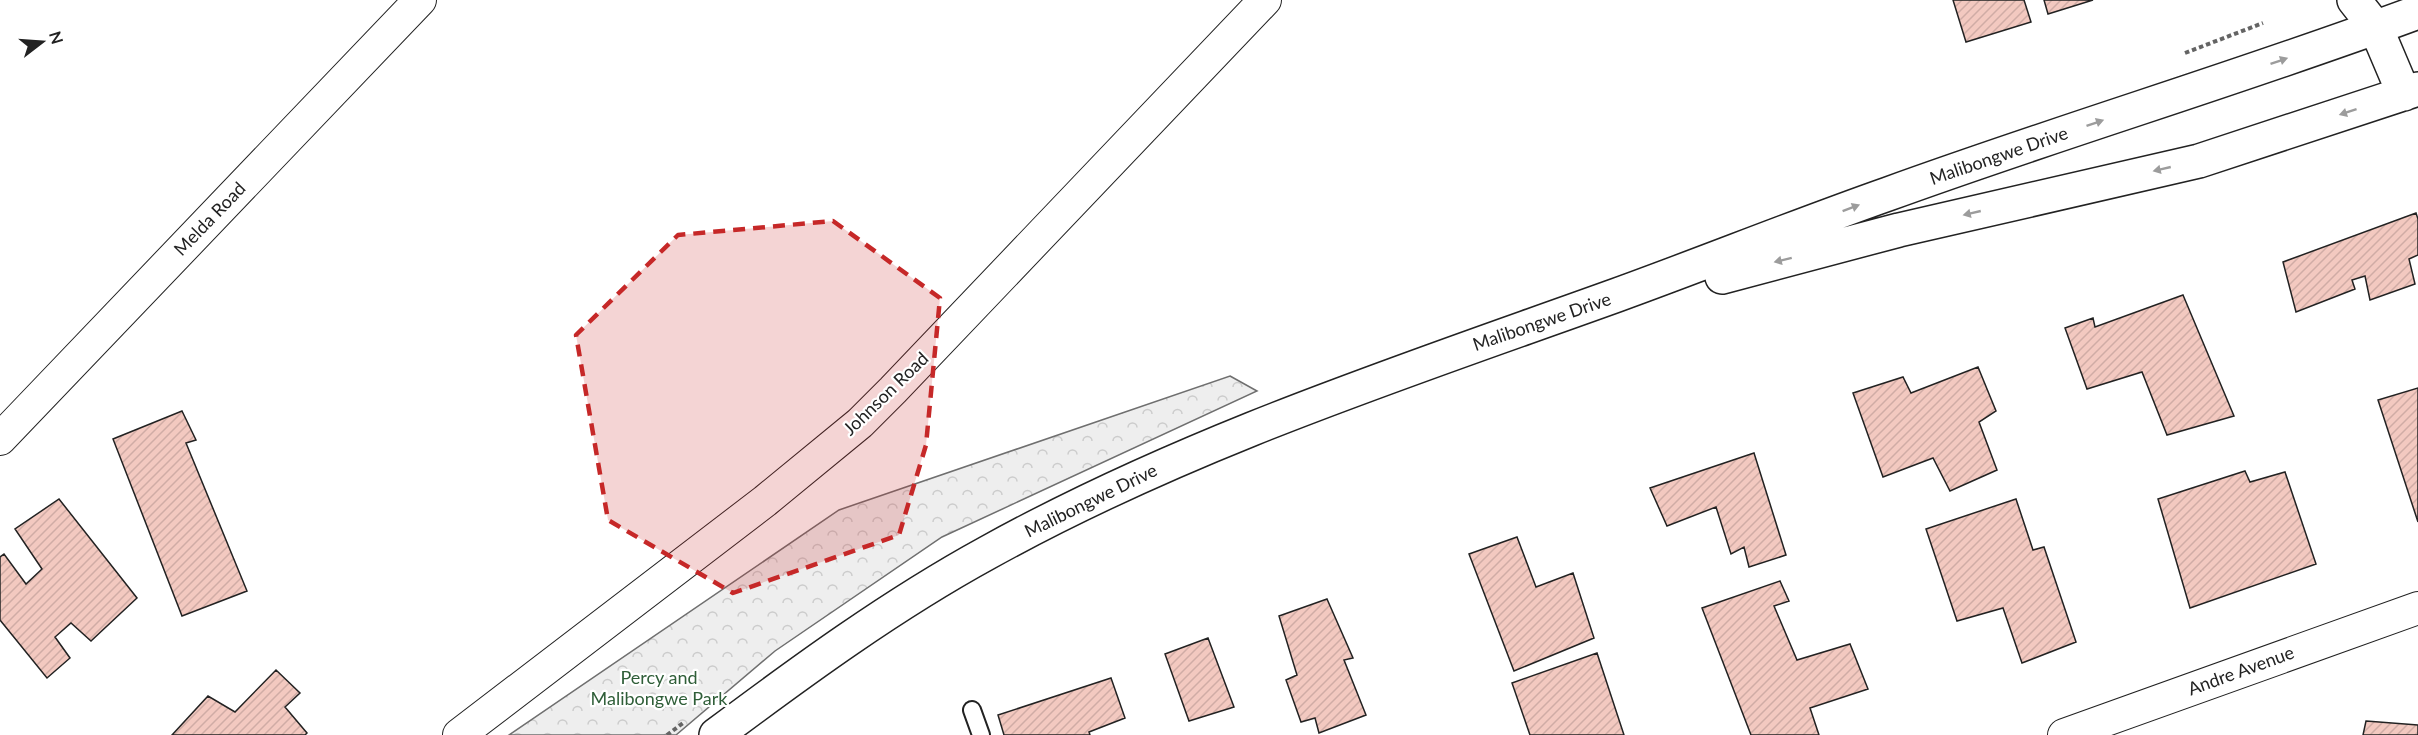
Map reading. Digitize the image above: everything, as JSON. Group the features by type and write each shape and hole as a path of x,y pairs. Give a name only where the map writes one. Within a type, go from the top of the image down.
{"main road":[{"path":"2354,0 2376,28 2411,92"},
{"name":"Malibongwe Drive","path":"716,735 794,677 933,585 986,553 1123,484 1202,448 1384,377 1619,294 1889,193 2418,12"},
{"name":"Malibongwe Drive","path":"746,735 814,684 943,598 997,567 1135,499 1205,468 1380,399 1626,309 1749,268 1899,230 2199,160 2411,92"}],"street":[{"name":"Melda Road","path":"0,439 420,0"},
{"name":"Johnson Road","path":"459,735 765,501 860,423 902,382 1265,0"},
{"name":"Andre Avenue","path":"2064,735 2418,608"}],"lane":[{"path":"972,710 981,735"}],"highlighted area":[{"path":"833,221 940,298 926,445 899,535 733,593 608,520 576,335 678,235"}],"green space":[{"name":"Percy and Malibongwe Park","path":"1230,376 1257,391 942,537 775,651 676,735 509,735 839,510"}],"building":[{"path":"1953,0 2024,0 2031,22 1966,42"},
{"path":"2044,0 2093,0 2048,14"},
{"path":"2416,213 2418,255 2409,259 2415,284 2370,300 2365,276 2352,280 2355,289 2296,312 2283,262"},
{"path":"2183,295 2234,416 2167,435 2142,372 2087,389 2065,328 2093,318 2095,327"},
{"path":"1978,367 1996,411 1979,422 1997,470 1950,491 1933,458 1883,477 1853,393 1903,377 1911,393"},
{"path":"2418,388 2418,522 2378,400"},
{"path":"182,411 196,440 186,443 247,591 182,616 113,439"},
{"path":"1754,453 1786,555 1749,567 1744,547 1731,554 1716,507 1667,526 1650,488"},
{"path":"2245,471 2250,482 2285,472 2316,564 2190,608 2158,499"},
{"path":"59,499 137,598 91,641 71,623 55,637 70,658 47,678 0,620 0,557 4,554 26,584 42,569 15,529"},
{"path":"2016,499 2033,550 2044,547 2076,642 2022,663 2003,608 1957,621 1926,529"},
{"path":"1517,537 1536,587 1573,573 1594,638 1514,671 1469,554"},
{"path":"1780,581 1789,601 1774,606 1797,660 1850,644 1868,689 1810,708 1819,735 1751,735 1702,608"},
{"path":"1327,599 1353,658 1344,660 1366,715 1319,733 1315,718 1301,722 1286,680 1297,675 1279,616"},
{"path":"1208,638 1234,707 1189,721 1165,654"},
{"path":"1597,653 1624,735 1530,735 1512,683"},
{"path":"276,670 300,693 285,707 307,733 305,735 172,735 208,696 235,712"},
{"path":"1111,678 1125,718 1089,732 1090,735 1004,735 998,715"},
{"path":"2366,721 2418,725 2418,735 2363,735"}]}
